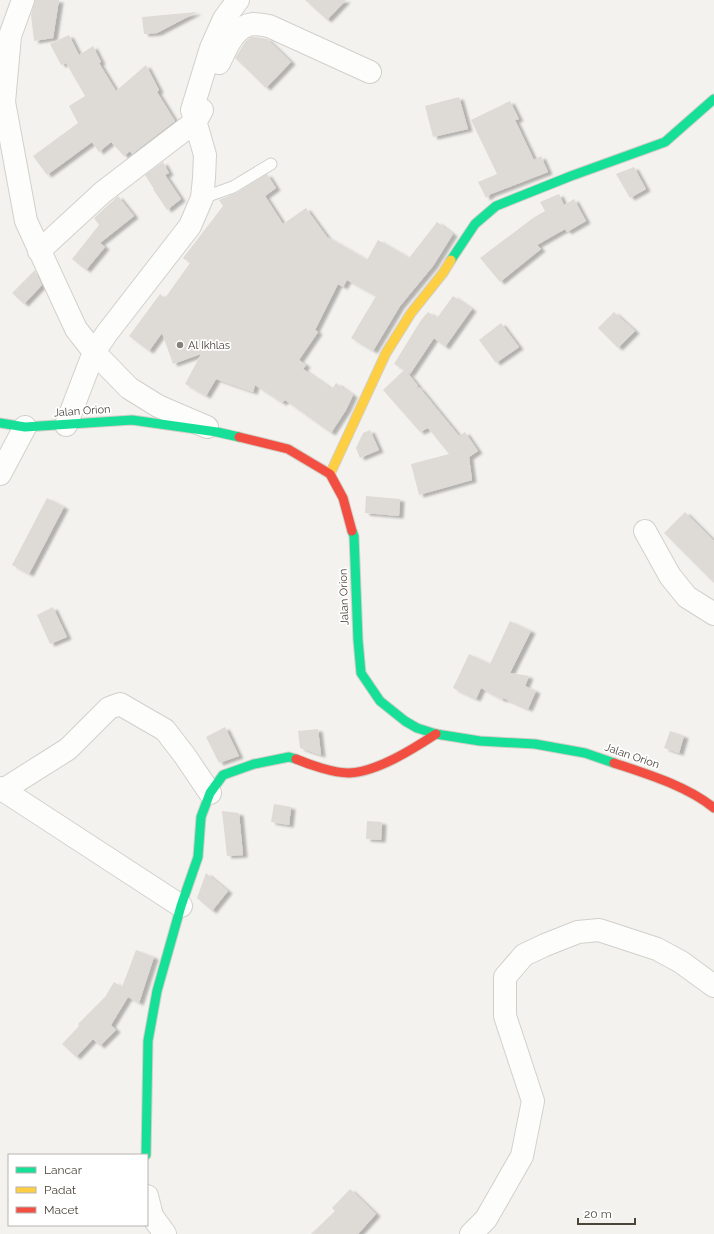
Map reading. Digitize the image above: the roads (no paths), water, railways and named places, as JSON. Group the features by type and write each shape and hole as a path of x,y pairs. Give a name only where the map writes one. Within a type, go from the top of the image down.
{"main road":[{"path":"330,474 386,353 411,313 443,273 475,224 496,206 571,176 666,142 714,99"},
{"name":"Jalan Orion","path":"0,422 25,427 132,420 217,432 288,449 330,474 343,498 354,536 358,640 361,673 380,701 405,721 417,728 436,734 480,741 535,744 585,753 654,776 704,800 714,808"},
{"path":"146,1154 148,1041 157,991 181,906 198,858 201,817 210,793 223,775 254,764 289,757 316,767 349,773 370,769 410,751 436,734"}],"street":[{"path":"23,0 5,34 4,102 26,221 39,250 76,329 94,352 129,388 158,406 217,432"},
{"path":"66,424 94,352 190,226 202,198 205,155 192,110 211,48 224,19 238,0"},
{"path":"39,250 103,192 196,121 211,95 219,65 227,45 238,31 251,24 269,26 370,72"},
{"path":"0,474 25,427"},
{"path":"645,531 670,576 687,597 714,614"},
{"path":"181,906 2,789 68,749 109,708 120,704 165,730 186,756 210,793"},
{"path":"471,1234 486,1219 522,1156 534,1101 505,1016 504,1005 505,977 524,955 578,932 599,930 657,949 681,962 714,986"},
{"path":"148,1200 152,1216 165,1234"}],"lane":[{"path":"202,198 233,187 271,164"}],"place":[{"name":"Al Ikhlas","path":"180,345"}]}
